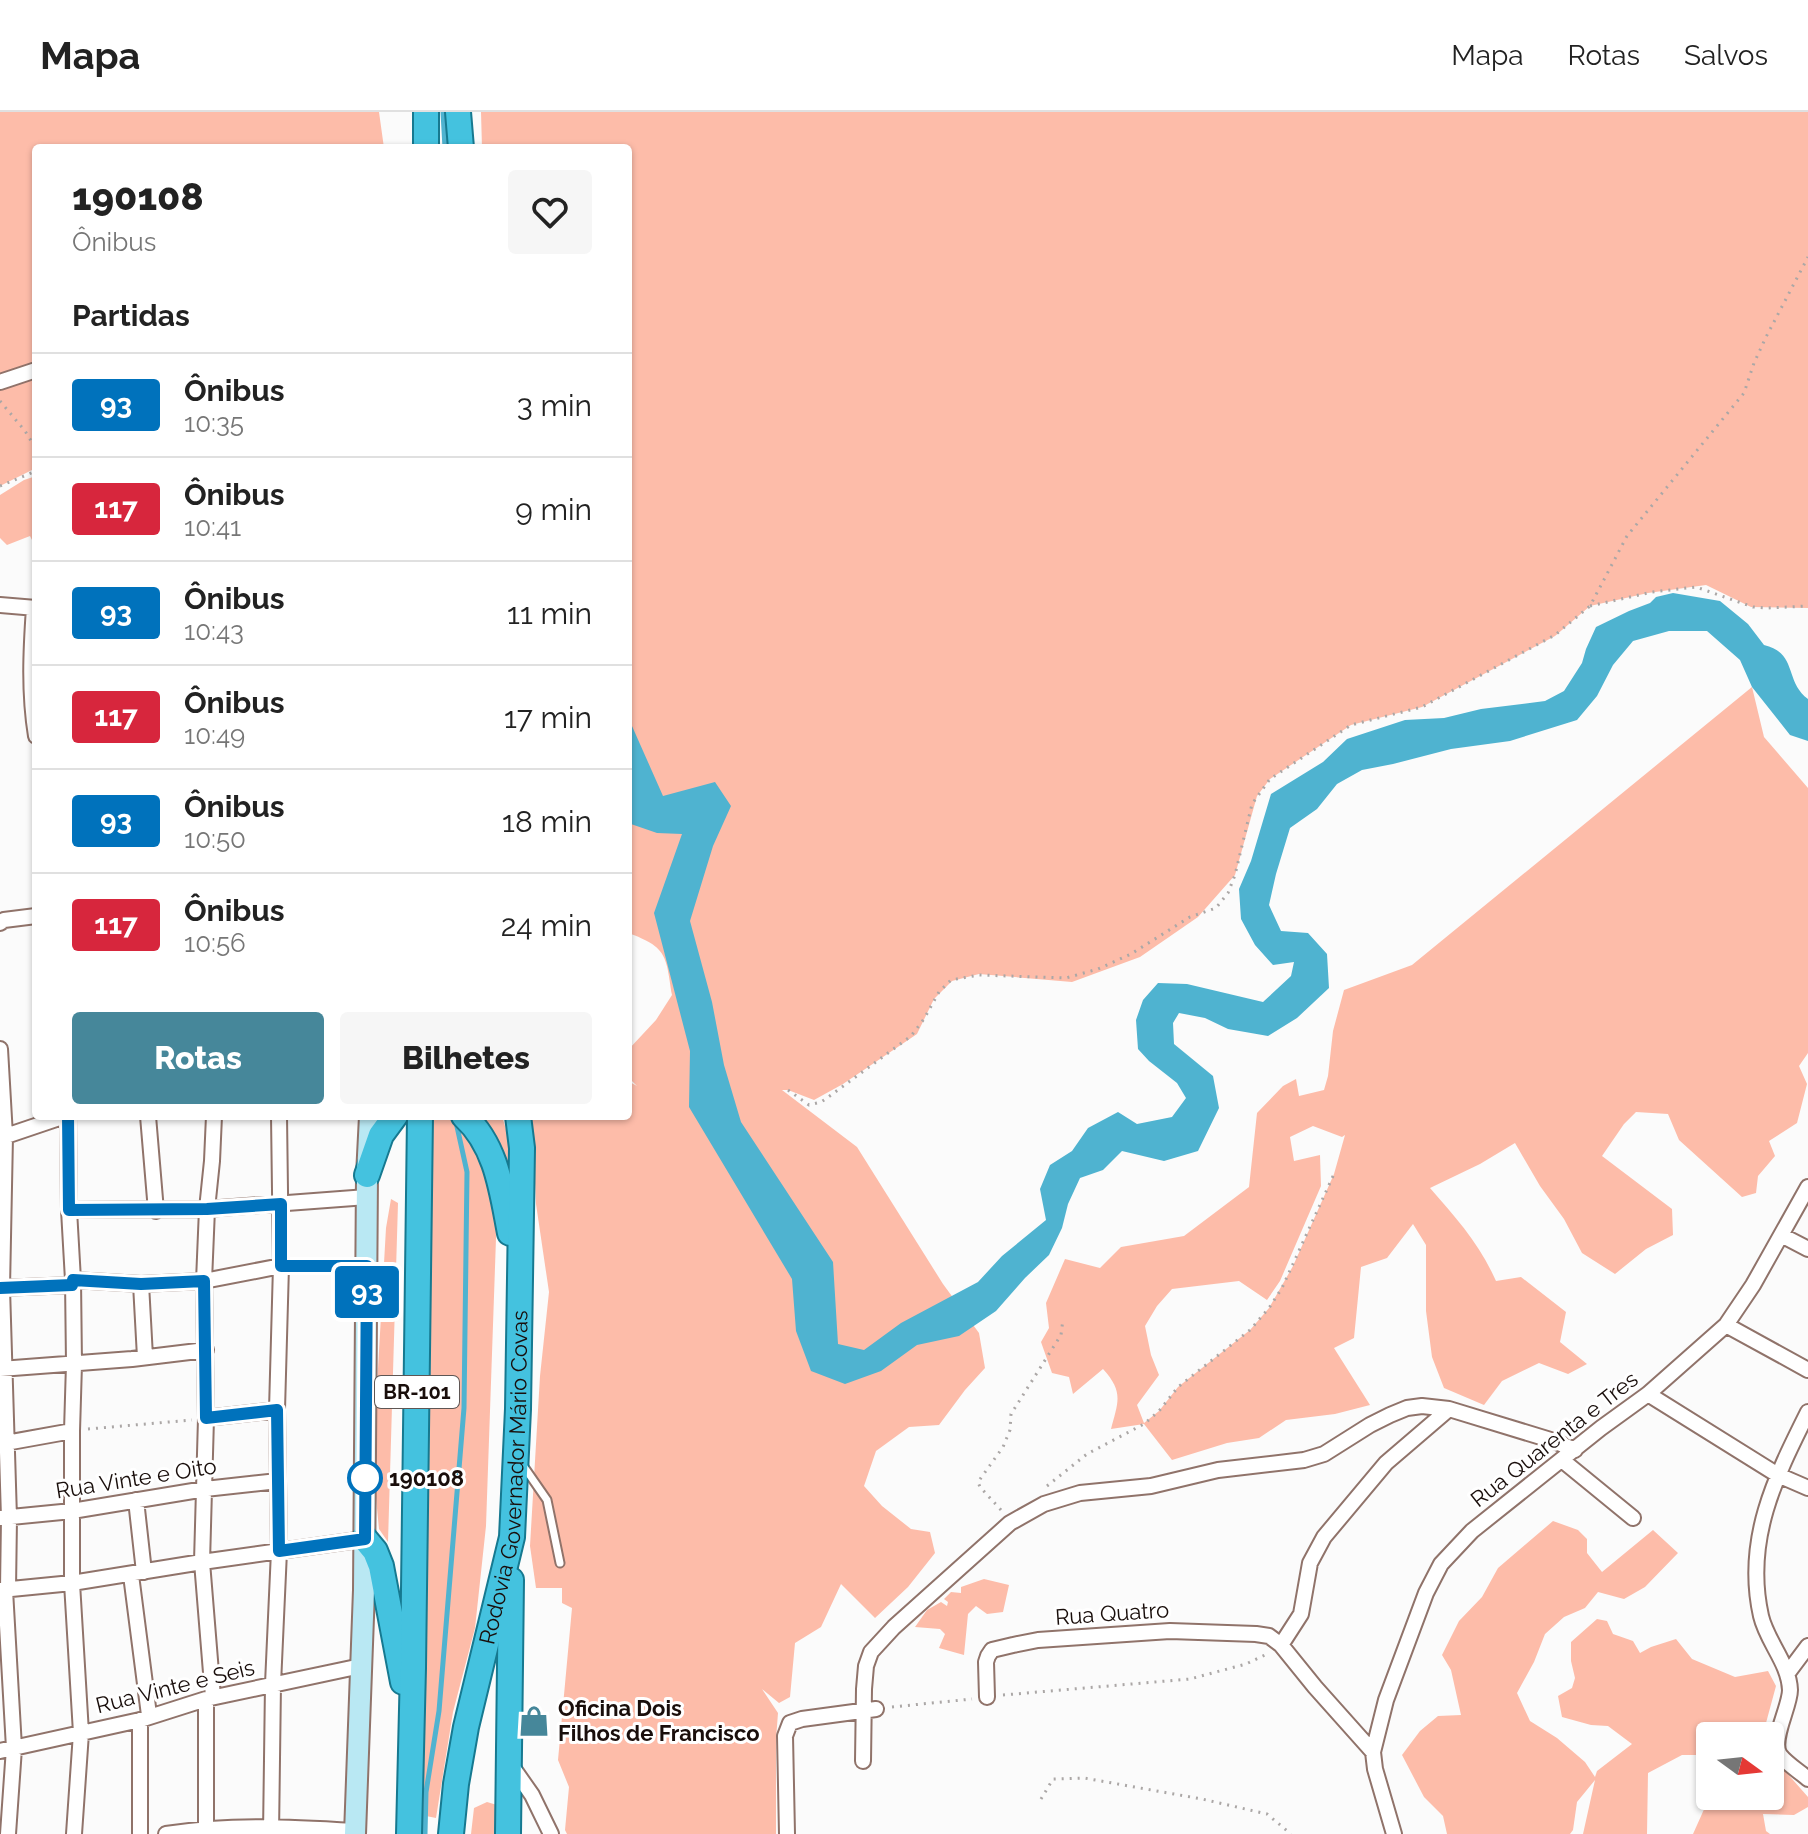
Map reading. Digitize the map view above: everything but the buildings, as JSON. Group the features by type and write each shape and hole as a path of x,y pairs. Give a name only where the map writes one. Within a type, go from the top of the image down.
{"highway":[{"path":"426,112 426,144"},
{"path":"458,112 461,144"},
{"path":"367,1186 381,1135 392,1120"},
{"name":"BR-101","path":"409,1834 420,1120"},
{"path":"467,1120 484,1140 497,1170 519,1274"},
{"name":"Rodovia Governador Mário Covas","path":"451,1834 466,1727 512,1537 522,1148 518,1120"},
{"path":"508,1826 512,1537"},
{"path":"365,1539 375,1551 381,1566 411,1718"}],"main road":[{"path":"355,1832 365,1539 370,1120"}],"street":[{"path":"0,382 32,371"},
{"path":"0,605 32,608"},
{"path":"32,649 32,712"},
{"path":"1,919 32,916"},
{"path":"0,1049 8,1834"},
{"path":"3,1137 54,1120"},
{"path":"66,1120 73,1283 72,1583 81,1733 74,1834"},
{"path":"148,1120 156,1211"},
{"path":"206,1831 210,1698 202,1562 206,1418 204,1281 214,1120"},
{"path":"271,1830 279,1551 279,1120"},
{"path":"69,1210 156,1211 281,1204 367,1186"},
{"name":"Rua Quarenta e Tres","path":"1373,1752 1386,1700 1426,1593 1441,1564 1472,1531 1648,1394 1726,1325 1753,1285 1808,1187"},
{"path":"1781,1235 1808,1249"},
{"path":"1,1288 73,1283 204,1281 281,1266 367,1266"},
{"path":"141,1284 145,1357"},
{"path":"1726,1325 1808,1370"},
{"path":"2,1369 206,1350"},
{"path":"1648,1394 1778,1475 1808,1488"},
{"path":"863,1761 870,1710 866,1666 871,1652 894,1627 1010,1523 1044,1504 1080,1493 1151,1486 1218,1470 1304,1460 1324,1454 1370,1425 1407,1408 1422,1406 1449,1409 1575,1450"},
{"path":"1394,1834 1373,1752 1281,1645 1301,1614 1310,1563 1324,1537 1386,1463 1449,1409"},
{"path":"206,1418 277,1410"},
{"path":"1808,1412 1778,1475 1760,1526 1756,1548 1761,1617 1787,1674 1790,1692 1777,1746 1781,1756 1808,1779"},
{"path":"3,1444 72,1431"},
{"path":"1562,1460 1633,1518"},
{"name":"Rua Vinte e Oito","path":"4,1518 278,1481"},
{"path":"136,1500 144,1718 140,1834"},
{"path":"4,1590 138,1574 365,1539"},
{"name":"Rua Quatro","path":"987,1697 986,1662 992,1650 1038,1640 1170,1631 1256,1634 1269,1636 1281,1645"},
{"path":"1787,1674 1808,1646"},
{"name":"Rua Vinte e Seis","path":"7,1750 144,1718 210,1698 361,1666"},
{"path":"787,1834 785,1736 788,1726 802,1719 870,1710"},
{"path":"509,1763 532,1795 551,1834"},
{"path":"508,1826 517,1802 532,1795"},
{"path":"166,1834 271,1830 355,1832"}],"lane":[{"path":"516,1456 547,1500 560,1563"}],"path":[{"path":"788,1090 809,1105 827,1098 911,1036 939,992 951,980 979,975 1066,978 1098,969 1131,954 1190,917 1216,908 1228,893 1235,875 1252,804 1270,779 1351,725 1422,707 1555,635 1590,606 1627,536 1744,393 1766,337 1808,257"},
{"path":"0,401 32,442"},
{"path":"0,486 32,473"},
{"path":"1590,606 1652,592 1696,587 1753,607 1808,606"},
{"path":"1026,1513 1048,1484 1087,1454 1144,1424 1178,1387 1250,1330 1282,1288 1334,1174"},
{"path":"1010,1523 978,1482 1003,1447 1010,1430 1011,1414 1061,1335 1063,1319"},
{"path":"72,1431 206,1418"},
{"path":"870,1710 1190,1679 1246,1664 1281,1645"},
{"path":"1041,1799 1053,1779 1084,1778 1267,1814 1291,1834"}],"shaded area":[{"path":"0,112 379,112 383,144 32,144 32,470 0,486"},
{"path":"481,112 1808,112 1808,608 1751,607 1706,585 1648,593 1590,606 1555,636 1422,707 1351,725 1270,779 1257,796 1235,875 1198,917 1140,957 1072,982 979,974 952,981 934,999 917,1034 843,1084 814,1100 782,1090 857,1147 943,1284 979,1333 985,1368 939,1425 909,1427 876,1451 864,1486 882,1506 911,1529 930,1532 935,1553 908,1587 875,1618 841,1584 821,1627 795,1643 790,1697 779,1703 762,1689 778,1713 776,1834 567,1834 565,1830 569,1787 558,1760 572,1608 562,1603 562,1588 536,1588 530,1546 540,1376 549,1292 536,1204 533,1141 528,1120 632,1120 632,1083 637,1086 632,1081 632,1046 656,1020 672,995 663,955 651,943 632,935 632,144 482,144"},
{"path":"32,477 32,540 30,536 7,545 0,538 0,495"},
{"path":"1752,687 1764,737 1808,788 1808,1053 1799,1066 1807,1084 1797,1123 1769,1141 1775,1156 1758,1176 1756,1193 1742,1197 1679,1140 1668,1114 1636,1112 1602,1156 1672,1209 1673,1235 1646,1249 1615,1274 1582,1253 1515,1143 1430,1188 1475,1243 1496,1281 1521,1277 1566,1312 1560,1342 1587,1364 1568,1374 1539,1363 1502,1381 1484,1405 1444,1388 1432,1357 1426,1311 1426,1245 1413,1224 1387,1258 1361,1267 1354,1338 1334,1348 1370,1405 1335,1414 1286,1420 1259,1438 1227,1443 1172,1460 1144,1424 1111,1429 1118,1398 1110,1377 1103,1369 1073,1394 1069,1377 1052,1373 1041,1342 1049,1328 1046,1303 1065,1259 1100,1268 1121,1247 1184,1236 1249,1187 1257,1113 1283,1086 1296,1079 1299,1096 1324,1090 1333,1031 1344,990 1412,965","holes":["1313,1126 1342,1137 1345,1135 1334,1174 1293,1266 1269,1308 1250,1330 1178,1387 1159,1411 1144,1423 1137,1405 1159,1375 1145,1326 1157,1306 1172,1289 1239,1281 1267,1300 1280,1281 1321,1186 1320,1155 1294,1161 1290,1137"]},
{"path":"431,1120 452,1120 475,1145 487,1172 497,1210 486,1526 475,1628 453,1712 436,1818 416,1814"},
{"path":"481,1120 503,1120 512,1150 512,1213"},
{"path":"391,1199 398,1203 388,1542 379,1529 376,1498 376,1404 386,1228"},
{"path":"1553,1521 1578,1530 1587,1539 1587,1553 1602,1572 1653,1530 1678,1553 1645,1587 1624,1599 1598,1592 1585,1608 1564,1617 1545,1634 1517,1693 1530,1721 1557,1738 1585,1762 1595,1777 1597,1771 1632,1744 1608,1726 1562,1717 1558,1696 1572,1688 1575,1678 1571,1642 1597,1619 1607,1621 1613,1634 1633,1641 1640,1653 1676,1639 1692,1659 1735,1677 1768,1671 1776,1686 1766,1722 1696,1722 1696,1755 1682,1755 1648,1773 1647,1834 1583,1834 1595,1780 1577,1802 1570,1834 1447,1834 1443,1816 1424,1797 1402,1755 1420,1731 1438,1716 1461,1715 1451,1670 1442,1655 1459,1621 1482,1597 1498,1568"},
{"path":"984,1579 1009,1585 1003,1612 987,1614 976,1606 968,1614 964,1655 939,1648 945,1634 940,1629 915,1627 927,1610 941,1602 947,1606 948,1602 944,1599 951,1592 961,1593 961,1587"},
{"path":"1784,1771 1808,1797 1808,1807 1794,1815 1763,1814 1766,1831 1770,1834 1693,1834 1704,1810 1784,1810"},
{"path":"487,1802 497,1805 496,1834 471,1834 474,1808"}],"water":[{"path":"1673,593 1720,601 1748,624 1764,645 1782,654 1796,684 1808,699 1808,741 1790,735 1752,687 1740,660 1707,631 1669,631 1633,641 1613,665 1597,696 1577,720 1510,741 1451,749 1362,770 1337,784 1317,809 1290,828 1269,905 1281,931 1308,933 1327,954 1329,988 1297,1018 1268,1036 1228,1029 1205,1018 1179,1013 1173,1023 1174,1044 1213,1076 1219,1108 1198,1151 1164,1161 1122,1151 1103,1170 1080,1178 1049,1255 996,1311 959,1336 917,1345 881,1371 845,1384 811,1371 796,1331 792,1279 689,1107 690,1051 654,913 682,834 657,833 632,824 632,726 663,796 715,782 731,806 713,846 690,921 712,1002 724,1065 741,1122 833,1262 838,1344 864,1350 901,1323 978,1282 1002,1256 1046,1220 1040,1189 1050,1165 1072,1151 1088,1128 1118,1112 1137,1124 1172,1117 1186,1098 1177,1083 1138,1049 1136,1020 1143,1000 1158,983 1187,984 1263,1002 1291,976 1294,962 1273,965 1255,945 1241,919 1239,889 1251,861 1271,794 1323,762 1347,739 1405,720 1444,718 1481,709 1545,701 1564,691 1582,663 1596,627 1650,603 1656,597"}],"waterway":[{"path":"443,112 445,144"},
{"path":"425,1834 426,1792 439,1711 464,1408 467,1172 456,1122"}],"bus line":[{"name":"93","path":"0,1288 72,1285 73,1280 141,1284 204,1281 206,1418 277,1410 279,1551 365,1539 367,1266 281,1266 281,1204 156,1211 69,1210 68,1120"}],"place":[{"name":"190108","path":"365,1478"},
{"name":"Oficina Dois Filhos de Francisco","path":"534,1721"}]}
